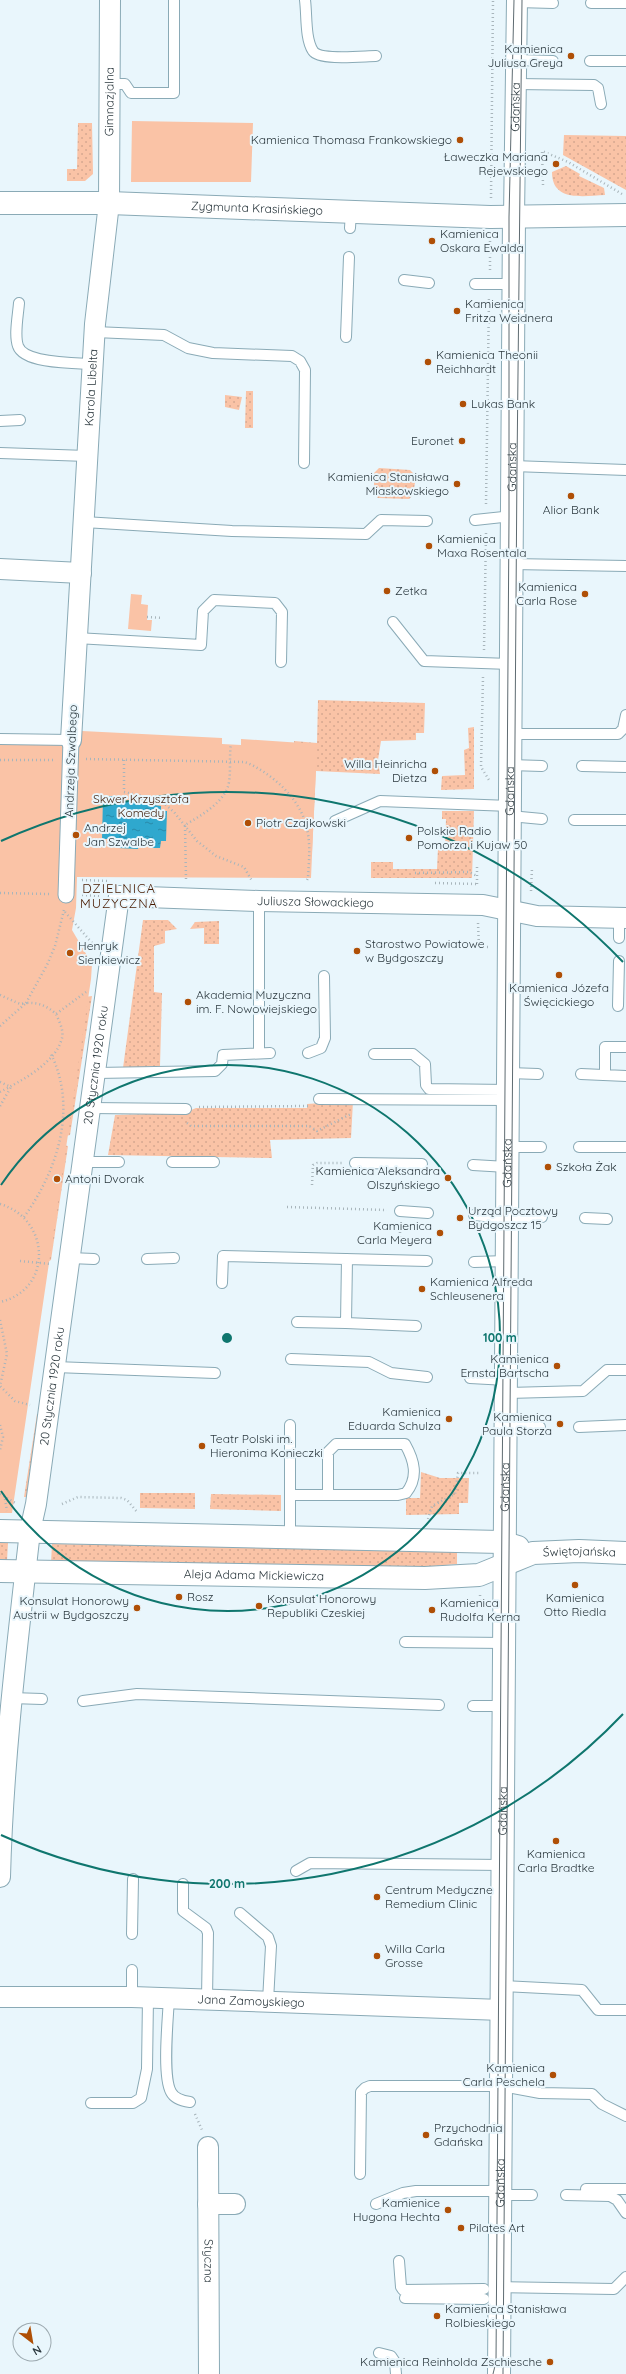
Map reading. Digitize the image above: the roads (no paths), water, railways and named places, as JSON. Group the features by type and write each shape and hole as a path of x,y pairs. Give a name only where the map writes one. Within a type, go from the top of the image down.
{"street":[{"name":"Gimnazjalna","path":"109,203 110,0"},
{"name":"Gdańska","path":"499,2374 490,2292 501,2191 513,284 517,1"},
{"name":"Zygmunta Krasińskiego","path":"0,203 109,203 350,220 626,215"},
{"name":"Karola Libelta","path":"81,573 95,332 109,203"},
{"path":"0,569 81,573"},
{"name":"Andrzeja Szwalbego","path":"65,902 76,638 81,573"},
{"name":"Juliusza Słowackiego","path":"119,896 259,901 483,905 509,912 537,916 623,918"},
{"name":"20 Stycznia 1920 roku","path":"0,1877 1,1820 12,1698 30,1531 36,1504 55,1368 63,1261 84,1162 119,896"},
{"path":"4,1523 30,1531 506,1542"},
{"name":"Świętojańska","path":"506,1542 533,1553"},
{"name":"Świętojańska","path":"505,1564 533,1553 579,1551 626,1553"},
{"name":"Aleja Adama Mickiewicza","path":"0,1571 425,1578 479,1575 505,1564"},
{"name":"Jana Zamoyskiego","path":"0,1997 169,1998 502,2010"},
{"name":"Styczna","path":"208,2147 209,2374"},
{"path":"208,2204 234,2204"}],"lane":[{"path":"110,84 125,84 130,93 174,93 174,0"},
{"path":"305,0 310,42 314,52 322,57 376,56"},
{"path":"517,1 554,3"},
{"path":"591,3 626,3"},
{"path":"517,60 552,61"},
{"path":"590,61 626,61"},
{"path":"516,84 594,85 598,88 601,104"},
{"path":"346,337 349,256"},
{"path":"404,280 429,283"},
{"path":"475,284 513,284"},
{"path":"19,303 18,346 21,353 33,359 93,364"},
{"path":"95,332 164,335 188,348 213,353 292,356 300,361 305,370 304,463"},
{"path":"0,421 20,420"},
{"path":"0,453 88,456"},
{"path":"513,466 626,470"},
{"path":"475,520 512,516"},
{"path":"84,522 232,531 366,534 381,520 427,521"},
{"path":"512,564 626,566"},
{"path":"76,638 201,645 203,611 214,600 275,603 282,612 281,662"},
{"path":"393,622 424,661 511,664"},
{"path":"511,734 618,734 623,729 626,715"},
{"path":"0,739 71,749"},
{"path":"510,765 542,766"},
{"path":"582,766 626,767"},
{"path":"335,821 380,801 510,811 542,819"},
{"path":"574,820 626,820"},
{"path":"259,901 259,1052"},
{"path":"619,938 623,918"},
{"path":"618,961 618,1006"},
{"path":"308,1053 321,1048 325,1038 324,976"},
{"path":"605,1075 605,1047 626,1047"},
{"path":"96,1072 215,1071 222,1064 223,1054 259,1052 270,1053"},
{"path":"374,1054 413,1054 425,1064 426,1085 429,1089 508,1088"},
{"path":"319,1099 508,1088 538,1074"},
{"path":"581,1074 626,1076"},
{"path":"91,1108 186,1109"},
{"path":"473,1165 508,1157 541,1147"},
{"path":"579,1147 626,1147"},
{"path":"84,1162 119,1162"},
{"path":"172,1162 214,1162"},
{"path":"355,1163 422,1164"},
{"path":"400,1211 428,1213"},
{"path":"474,1215 507,1218 542,1217"},
{"path":"585,1218 607,1218"},
{"path":"222,1283 223,1256 427,1261"},
{"path":"147,1259 174,1258"},
{"path":"63,1261 94,1259"},
{"path":"346,1323 347,1259"},
{"path":"474,1262 507,1261"},
{"path":"297,1322 416,1326"},
{"path":"291,1359 369,1362 390,1373 427,1377"},
{"path":"55,1368 215,1373"},
{"path":"470,1378 507,1386 583,1391 607,1370 626,1370"},
{"path":"290,1425 290,1538"},
{"path":"579,1427 626,1425"},
{"path":"506,1427 540,1427"},
{"path":"290,1495 328,1495 406,1493 413,1485 414,1460 405,1444 336,1444 328,1452 328,1495"},
{"path":"405,1642 505,1642"},
{"path":"82,1700 137,1694 439,1705"},
{"path":"12,1698 42,1699"},
{"path":"473,1706 504,1706"},
{"path":"296,1870 310,1863 503,1865"},
{"path":"132,1934 133,1879"},
{"path":"182,1884 182,1910 206,1928 208,1933 207,1999"},
{"path":"240,1913 268,1937 271,1946 268,2001"},
{"path":"91,2103 133,2103 141,2098 147,2069 140,1998 132,1970"},
{"path":"502,1986 582,1990 598,2010 626,2010"},
{"path":"169,1998 167,2077 171,2093 183,2101 190,2102"},
{"path":"402,2080 501,2083 540,2093 592,2094 602,2104 626,2116"},
{"path":"360,2174 361,2092 364,2088 501,2083"},
{"path":"626,2189 566,2192 610,2196 617,2200 626,2213"},
{"path":"376,2204 402,2193 416,2191 532,2192"},
{"path":"399,2261 401,2287 403,2290 490,2292"},
{"path":"405,2298 490,2292 614,2289 626,2278"},
{"path":"379,2353 391,2356 395,2362 396,2374"}],"water":[{"path":"109,796 117,796 117,802 130,802 131,797 140,797 140,803 161,806 161,811 167,811 166,841 161,841 160,848 150,848 150,845 139,844 138,849 118,848 118,843 112,843 112,839 102,839 103,798 109,798"}],"tram line":[{"path":"493,2374 496,2362 509,517 509,217 514,0"},
{"path":"503,2374 517,466 522,0"}],"place":[{"name":"Kamienica Juliusa Greya","path":"571,56"},
{"name":"Kamienica Thomasa Frankowskiego","path":"460,140"},
{"name":"Ławeczka Mariana Rejewskiego","path":"556,164"},
{"name":"Kamienica Oskara Ewalda","path":"432,241"},
{"name":"Kamienica Fritza Weidnera","path":"457,311"},
{"name":"Kamienica Theonii Reichhardt","path":"428,362"},
{"name":"Lukas Bank","path":"463,404"},
{"name":"Euronet","path":"462,441"},
{"name":"Kamienica Stanisława Miaskowskiego","path":"457,484"},
{"name":"Alior Bank","path":"571,496"},
{"name":"Kamienica Maxa Rosentala","path":"429,546"},
{"name":"Zetka","path":"387,591"},
{"name":"Kamienica Carla Rose","path":"585,594"},
{"name":"Willa Heinricha Dietza","path":"435,771"},
{"name":"Piotr Czajkowski","path":"248,823"},
{"name":"Andrzej Jan Szwalbe","path":"76,835"},
{"name":"Polskie Radio Pomorza i Kujaw 50","path":"409,838"},
{"name":"Starostwo Powiatowe w Bydgoszczy","path":"357,951"},
{"name":"Henryk Sienkiewicz","path":"70,953"},
{"name":"Kamienica Józefa Święcickiego","path":"559,975"},
{"name":"Akademia Muzyczna im. F. Nowowiejskiego","path":"188,1002"},
{"name":"Szkoła Żak","path":"548,1167"},
{"name":"Kamienica Aleksandra Olszyńskiego","path":"448,1178"},
{"name":"Antoni Dvorak","path":"57,1179"},
{"name":"Urząd Pocztowy Bydgoszcz 15","path":"460,1218"},
{"name":"Kamienica Carla Meyera","path":"440,1233"},
{"name":"Kamienica Alfreda Schleusenera","path":"422,1289"},
{"name":"Kamienica Ernsta Bartscha","path":"557,1366"},
{"name":"Kamienica Eduarda Schulza","path":"449,1419"},
{"name":"Kamienica Paula Storza","path":"560,1424"},
{"name":"Teatr Polski im. Hieronima Konieczki","path":"202,1446"},
{"name":"Kamienica Otto Riedla","path":"575,1585"},
{"name":"Rosz","path":"179,1597"},
{"name":"Konsulat Honorowy Republiki Czeskiej","path":"259,1606"},
{"name":"Konsulat Honorowy Austrii w Bydgoszczy","path":"137,1608"},
{"name":"Kamienica Rudolfa Kerna","path":"432,1610"},
{"name":"Kamienica Carla Bradtke","path":"556,1841"},
{"name":"Centrum Medyczne Remedium Clinic","path":"377,1897"},
{"name":"Willa Carla Grosse","path":"377,1956"},
{"name":"Kamienica Carla Peschela","path":"553,2075"},
{"name":"Przychodnia Gdańska","path":"426,2135"},
{"name":"Kamienice Hugona Hechta","path":"448,2210"},
{"name":"Pilates Art","path":"461,2228"},
{"name":"Kamienica Stanisława Rolbieskiego","path":"437,2316"},
{"name":"Kamienica Reinholda Zschiesche","path":"550,2362"}],"district":[{"name":"DZIELNICA MUZYCZNA","path":"119,896"}],"park label":[{"name":"Skwer Krzysztofa Komedy","path":"141,806"}]}
